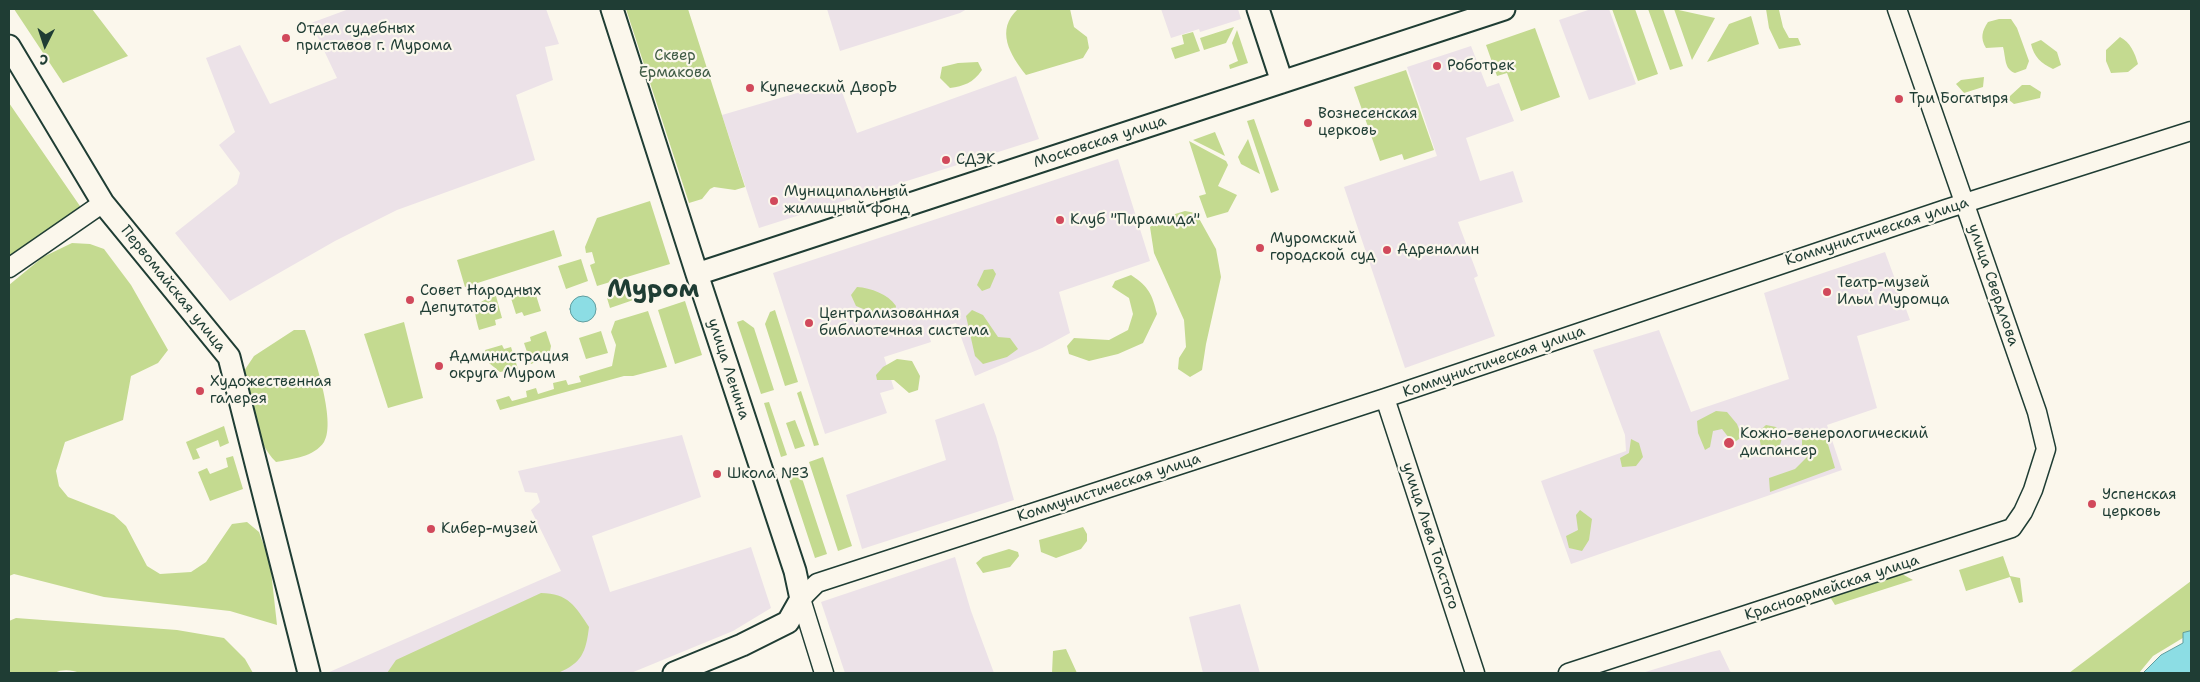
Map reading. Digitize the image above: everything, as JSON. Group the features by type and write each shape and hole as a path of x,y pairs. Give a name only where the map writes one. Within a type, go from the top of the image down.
{"street":[{"name":"улица Ленина","path":"612,9 795,571 801,599 824,673"},
{"path":"1258,9 1282,82"},
{"name":"Московская улица","path":"697,274 1504,9"},
{"name":"улица Свердлова","path":"1897,9 2037,412 2046,449"},
{"name":"Первомайская улица","path":"9,46 103,203 229,357 309,673"},
{"name":"Коммунистическая улица","path":"801,599 817,583 1386,398 1964,203 2191,131"},
{"path":"9,268 103,203"},
{"name":"улица Льва Толстого","path":"1386,398 1475,673"},
{"name":"Красноармейская улица","path":"1568,673 2012,528 2023,512 2033,490 2046,449"},
{"path":"674,673 742,645 788,622 801,599"}],"shaded area":[{"path":"349,9 546,9 559,44 545,47 553,80 516,95 535,160 397,210 335,241 230,301 175,233 237,184 240,173 219,145 235,132 206,58 240,45 270,104 337,78 311,23"},
{"path":"827,9 967,9 960,13 840,51"},
{"path":"1161,9 1238,9 1241,19 1200,32 1199,29 1171,38"},
{"path":"1591,9 1609,9 1636,84 1589,100 1559,20"},
{"path":"1471,46 1487,87 1499,83 1514,121 1466,138 1480,181 1513,171 1523,202 1458,222 1478,276 1474,278 1495,336 1405,368 1344,187 1437,156 1407,67"},
{"path":"1016,76 1039,139 759,228 722,115 838,81 857,133"},
{"path":"1118,159 1150,261 1059,292 1070,333 1042,348 975,376 956,323 928,332 931,342 884,357 894,389 880,393 887,413 825,434 773,273"},
{"path":"1885,252 1910,320 1857,336 1877,408 1827,425 1842,470 1571,564 1541,481 1626,451 1625,435 1593,350 1659,330 1691,412 1789,379 1764,293"},
{"path":"984,403 996,436 1014,500 862,549 846,495 946,460 935,420"},
{"path":"682,435 701,497 592,536 610,592 751,547 771,608 733,631 631,673 327,673 561,571 531,510 540,502 537,493 525,492 518,471"},
{"path":"955,557 971,611 994,673 845,673 821,602"},
{"path":"1240,604 1260,673 1203,673 1189,617"},
{"path":"1720,650 1731,673 1642,673 1711,652"}],"green space":[{"path":"14,9 92,9 128,56 63,83"},
{"name":"Сквер Ермакова","path":"626,9 688,9 745,187 735,190 714,187 702,199 689,203"},
{"path":"1018,9 1070,9 1074,27 1087,37 1089,48 1083,58 1026,75 1010,51 1006,34 1007,25"},
{"path":"1612,9 1635,9 1658,74 1638,81"},
{"path":"1648,9 1663,9 1683,66 1670,70"},
{"path":"1674,9 1715,18 1692,60"},
{"path":"1766,9 1779,10 1783,27 1789,38 1798,38 1801,45 1779,49 1769,28"},
{"path":"1751,16 1759,44 1707,62 1729,24"},
{"path":"1999,19 2011,19 2017,28 2029,61 2026,69 2015,73 2011,71 2006,63 2003,47 1986,48 1982,38 1984,28 1988,22"},
{"path":"1234,27 1226,43 1204,50 1200,38"},
{"path":"1535,28 1560,97 1521,111 1507,73 1497,76 1486,45"},
{"path":"1237,30 1248,63 1230,69 1229,65 1238,61 1232,43"},
{"path":"1193,32 1200,51 1175,59 1171,48 1184,44 1182,35"},
{"path":"2120,37 2132,48 2138,64 2128,72 2111,73 2106,61 2106,50"},
{"path":"2041,40 2057,52 2061,65 2053,69 2036,56 2031,44"},
{"path":"978,62 982,70 972,81 964,85 950,88 940,78 942,67 958,63"},
{"path":"1406,70 1434,150 1404,160 1402,154 1380,161 1354,87"},
{"path":"1984,77 1983,87 1964,93 1956,84 1961,80"},
{"path":"2022,85 2030,85 2041,92 2040,98 2014,104 2009,100 2010,96"},
{"path":"9,103 82,209 9,259"},
{"path":"1254,119 1279,190 1271,193 1247,121"},
{"path":"1215,132 1225,156 1193,140"},
{"path":"1248,139 1260,174 1241,164 1238,157"},
{"path":"1189,141 1226,161 1228,165 1218,186 1237,195 1228,212 1207,218 1199,196 1206,194"},
{"path":"650,201 670,264 597,286 590,265 595,263 592,252 586,253 585,247 597,218"},
{"path":"1185,211 1196,213 1216,249 1221,277 1202,370 1190,377 1178,369 1179,358 1186,347 1184,320 1154,253 1150,227 1162,218"},
{"path":"554,230 562,256 465,287 457,260"},
{"path":"72,243 90,244 104,249 131,285 168,350 158,363 131,376 123,420 65,442 56,471 59,486 68,497 114,515 126,526 147,566 160,574 191,572 206,562 232,524 247,522 259,532 270,562 277,625 230,611 104,597 14,574 9,576 9,285 43,257"},
{"path":"581,259 588,281 566,289 558,266"},
{"path":"993,269 996,274 990,288 982,291 977,285 984,270"},
{"path":"1131,275 1142,283 1149,292 1157,314 1143,343 1118,354 1089,361 1069,354 1067,346 1074,338 1109,340 1128,330 1133,314 1129,298 1112,287 1115,281"},
{"path":"642,286 645,296 610,308 607,298"},
{"path":"525,287 535,292 541,311 524,316 522,312 516,314 509,292"},
{"path":"857,287 873,290 888,298 896,306 894,315 883,317 856,306 851,295"},
{"path":"496,296 502,318 495,320 496,325 479,330 475,311 476,307 482,301"},
{"path":"685,301 702,355 675,364 658,310"},
{"path":"775,310 798,382 785,386 765,324 770,312"},
{"path":"972,310 983,315 998,337 1010,338 1018,349 1007,357 983,364 975,356 966,316"},
{"path":"648,311 667,367 633,376 624,376 500,410 496,400 509,396 512,401 527,397 526,391 536,388 538,394 554,389 553,383 566,380 568,385 581,382 579,376 612,366 616,345 611,332 615,321"},
{"path":"743,320 754,328 774,390 761,394 737,322"},
{"path":"404,322 423,398 388,408 364,334"},
{"path":"294,330 305,330 313,354 326,404 327,432 324,442 315,451 296,458 276,462 258,432 250,409 242,374 254,356"},
{"path":"546,331 551,346 549,356 531,364 524,343 531,341 530,337"},
{"path":"601,331 608,353 586,359 579,338"},
{"path":"502,345 504,349 511,347 518,369 500,372 489,363 485,350"},
{"path":"897,359 912,361 920,376 918,390 909,393 894,380 877,380 876,375 883,367"},
{"path":"801,391 819,445 814,446 797,393"},
{"path":"769,402 787,455 781,457 764,403"},
{"path":"1716,411 1727,412 1737,424 1742,437 1733,443 1722,429 1713,431 1710,447 1705,450 1698,433 1697,421"},
{"path":"795,420 805,446 795,449 786,423"},
{"path":"1766,425 1776,427 1783,435 1780,445 1774,451 1761,446 1758,432"},
{"path":"224,426 229,443 220,447 218,440 196,449 200,458 193,460 186,442"},
{"path":"1811,428 1825,434 1835,468 1770,492 1769,478 1795,469 1807,457 1802,445 1802,432"},
{"path":"1631,439 1639,443 1643,457 1636,466 1622,467 1620,458 1629,453"},
{"path":"233,456 243,489 210,501 198,472 207,468 210,474 228,467 226,458"},
{"path":"823,457 852,546 838,551 809,462"},
{"path":"798,466 827,554 815,558 786,470"},
{"path":"1580,510 1592,519 1589,540 1582,551 1569,548 1566,536 1578,530 1576,515"},
{"path":"1083,527 1087,534 1087,541 1081,549 1056,558 1041,552 1039,540"},
{"path":"1009,549 1018,552 1019,556 1010,567 983,573 976,563 983,557"},
{"path":"2003,556 2010,576 2020,578 2023,602 2019,603 2010,577 1966,591 1959,570"},
{"path":"1902,574 1913,580 1835,605 1830,597"},
{"path":"2191,581 2191,633 2153,656 2139,673 2069,673"},
{"path":"541,593 565,598 580,613 589,627 581,656 578,661 566,669 558,673 387,673 396,660"},
{"path":"16,618 177,630 224,638 245,659 253,673 79,673 67,670 55,673 9,673 9,621"},
{"path":"1066,649 1077,673 1052,673 1053,651"}],"water":[{"path":"583,296 592,300 596,309 592,318 583,322 574,318 570,309 574,300"},
{"path":"2191,631 2191,673 2143,673 2161,655 2183,643 2183,633"}],"place":[{"name":"Отдел судебных приставов г. Мурома","path":"286,38"},
{"name":"Роботрек","path":"1437,66"},
{"name":"Купеческий ДворЪ","path":"750,88"},
{"name":"Три Богатыря","path":"1899,99"},
{"name":"Вознесенская церковь","path":"1308,123"},
{"name":"СДЭК","path":"946,160"},
{"name":"Муниципальный жилищный фонд","path":"774,201"},
{"name":"Клуб \"Пирамида\"","path":"1060,220"},
{"name":"Муромский городской суд","path":"1260,248"},
{"name":"Адреналин","path":"1387,250"},
{"name":"Театр-музей Ильи Муромца","path":"1827,292"},
{"name":"Совет Народных Депутатов","path":"410,300"},
{"name":"Централизованная библиотечная система","path":"809,323"},
{"name":"Администрация округа Муром","path":"439,366"},
{"name":"Художественная галерея","path":"200,391"},
{"name":"Кожно-венерологический диспансер","path":"1729,443"},
{"name":"Школа №3","path":"717,474"},
{"name":"Успенская церковь","path":"2092,504"},
{"name":"Кибер-музей","path":"431,529"}],"district":[{"name":"Муром","path":"653,290"}]}
